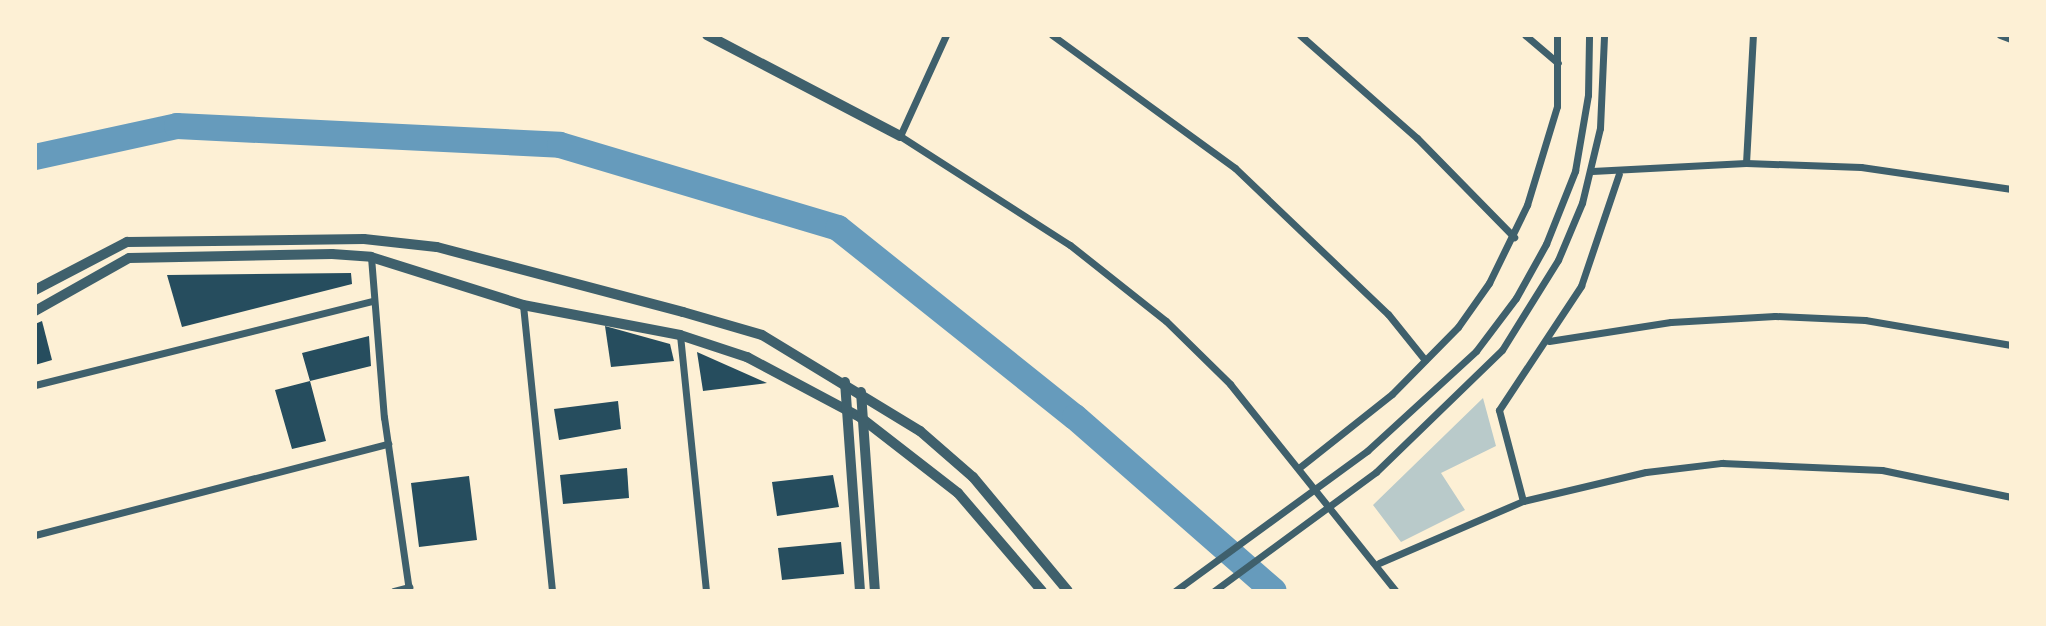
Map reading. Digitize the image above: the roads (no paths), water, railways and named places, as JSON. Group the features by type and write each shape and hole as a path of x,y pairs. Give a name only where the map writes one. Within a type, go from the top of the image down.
{"street":[{"path":"706,35 900,136 1070,246 1166,321 1300,467 1379,563 1396,591"},
{"path":"900,136 946,35"},
{"path":"1052,35 1245,176 1388,314 1425,360"},
{"path":"1300,35 1417,138 1514,237"},
{"path":"1525,35 1558,63"},
{"path":"1300,467 1425,360 1458,327 1514,237 1557,106 1558,35"},
{"path":"1175,591 1317,487 1423,402 1476,351 1516,298 1546,244 1575,171 1588,96 1589,35"},
{"path":"1214,591 1333,507 1438,417 1502,350 1558,260 1592,171 1604,35"},
{"path":"1746,163 1753,35"},
{"path":"2000,35 2011,39"},
{"path":"1592,171 1619,174 1746,163 1861,167 2011,189"},
{"path":"1523,501 1499,410 1549,341 1603,236 1619,174"},
{"path":"35,290 127,242 239,236 425,246 762,335 845,382 973,477 1068,591"},
{"path":"371,257 372,301 388,444 409,589 394,591"},
{"path":"35,311 130,258 371,257 523,305 680,335 747,357 860,417 958,493 1042,591"},
{"path":"35,385 372,301"},
{"path":"523,305 552,591"},
{"path":"1549,341 1671,321 1775,316 1865,320 2011,345"},
{"path":"680,335 706,591"},
{"path":"845,382 860,591"},
{"path":"861,393 860,417 875,591"},
{"path":"35,535 388,444"},
{"path":"1379,563 1523,501 1646,472 1804,462 1946,480 2011,497"}],"waterway":[{"path":"35,157 177,126 560,145 838,228 1075,417 1274,591"}]}
